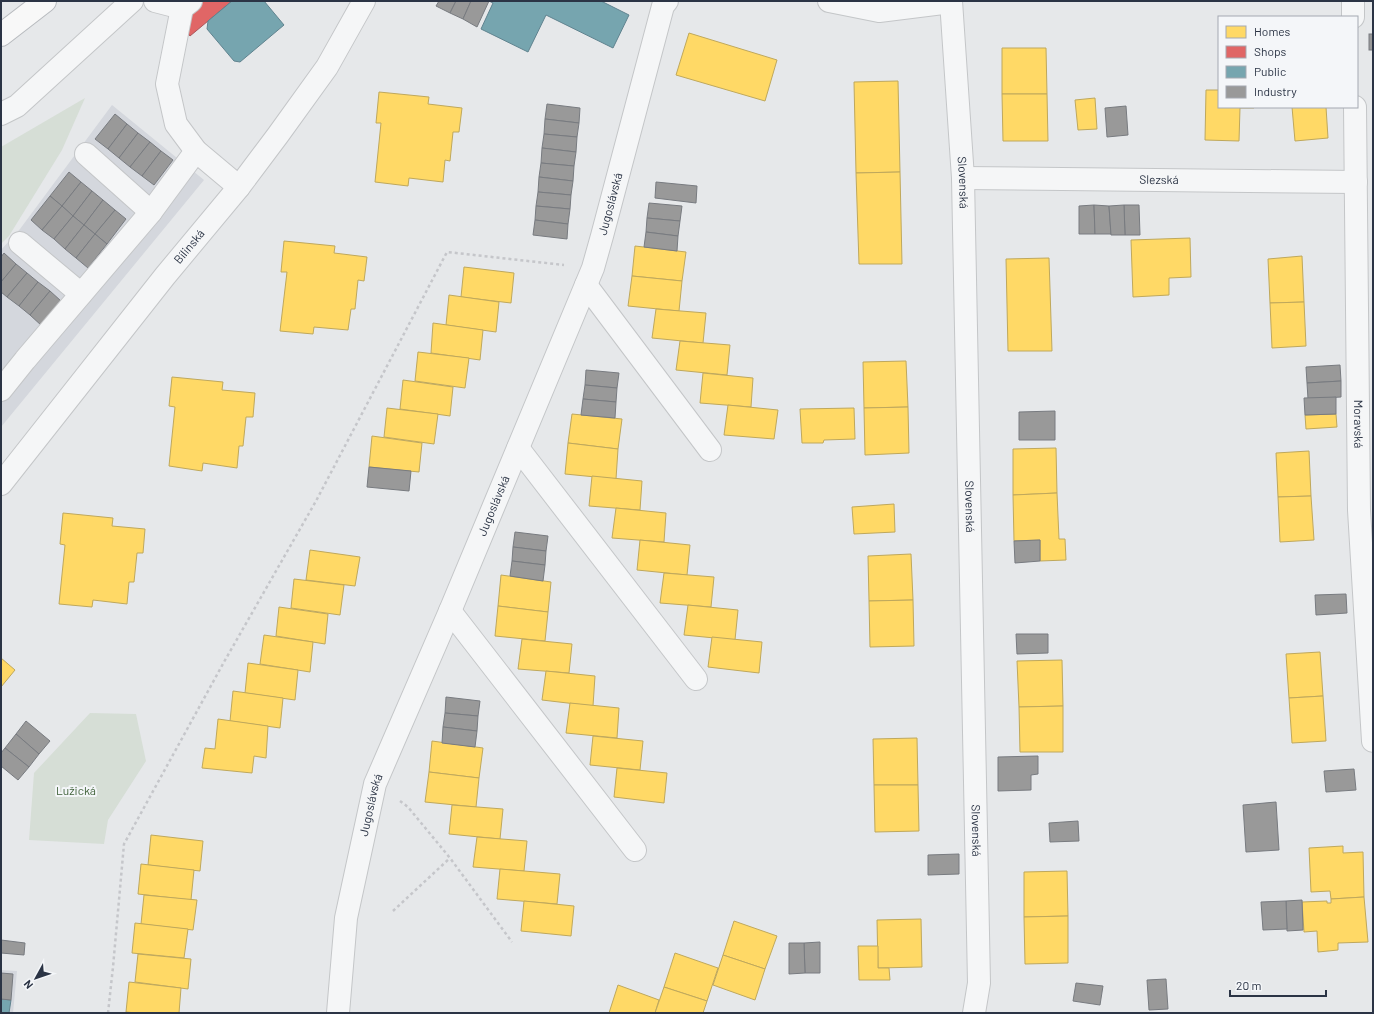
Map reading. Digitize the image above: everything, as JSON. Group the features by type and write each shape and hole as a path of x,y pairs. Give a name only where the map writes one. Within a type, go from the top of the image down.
{"highway":[{"path":"1,35 45,1"}],"street":[{"path":"1,114 17,106 132,1"},
{"path":"155,1 186,5 167,84 176,124 196,151 239,187"},
{"name":"Bílinská","path":"1,484 165,276 239,187 327,67 364,1"},
{"name":"Jugoslávská","path":"338,1013 346,918 375,784 450,611 589,276 602,236 663,6 667,1"},
{"path":"829,1 879,11 951,2"},
{"path":"1353,1 1353,16"},
{"name":"Slovenská","path":"951,2 963,178 979,983 974,1013"},
{"name":"Moravská","path":"1355,108 1359,510 1373,741"},
{"path":"1,390 151,212 196,151"},
{"path":"86,154 151,212"},
{"name":"Slezská","path":"963,178 1356,182"},
{"path":"20,243 81,294"},
{"path":"589,276 710,450"},
{"path":"518,448 696,679"},
{"path":"450,611 635,850"}],"path":[{"path":"108,1013 124,844 224,662 316,501 447,252 589,276"},
{"path":"375,784 408,807 450,858 512,942"},
{"path":"393,911 450,858"}],"shaded area":[{"path":"112,105 204,180 1,427 1,250 20,229"},
{"path":"1,970 17,971 13,1013 1,1013"}],"green space":[{"path":"85,98 62,150 9,236 1,244 1,147"},
{"name":"Lužická","path":"90,713 136,714 146,761 108,820 104,844 29,840 34,773"}],"building: Homes":[{"path":"689,33 777,60 765,101 676,75"},
{"path":"1002,48 1046,48 1047,94 1002,94"},
{"path":"898,81 900,172 856,173 854,82"},
{"path":"1206,90 1218,90 1218,108 1240,108 1239,141 1205,140"},
{"path":"379,92 429,97 428,104 462,108 459,132 453,132 450,161 445,160 443,182 409,178 408,186 375,182 381,123 376,123"},
{"path":"1002,94 1047,94 1048,141 1003,141"},
{"path":"1095,98 1097,129 1078,130 1075,100"},
{"path":"1292,108 1326,108 1328,138 1295,141"},
{"path":"900,172 902,264 859,264 856,173"},
{"path":"1190,238 1191,277 1169,278 1169,295 1133,297 1131,240"},
{"path":"284,241 335,246 334,253 367,257 364,281 358,280 355,309 351,309 348,330 314,327 313,334 280,331 287,272 281,272"},
{"path":"635,246 686,252 682,281 632,276"},
{"path":"1302,256 1304,302 1270,303 1268,259"},
{"path":"1049,258 1052,351 1008,351 1006,259"},
{"path":"464,267 514,273 511,303 461,297"},
{"path":"632,276 682,281 679,311 628,306"},
{"path":"449,295 499,302 496,332 446,325"},
{"path":"1304,302 1306,346 1272,348 1270,303"},
{"path":"656,309 706,313 703,343 652,338"},
{"path":"433,323 483,330 480,360 431,353"},
{"path":"680,341 730,345 727,375 676,370"},
{"path":"418,352 469,358 465,388 415,381"},
{"path":"906,361 908,407 864,408 863,362"},
{"path":"703,373 753,378 751,407 700,403"},
{"path":"172,377 223,382 222,390 255,393 253,417 246,417 243,446 239,446 237,468 203,463 202,471 169,466 175,407 169,406"},
{"path":"403,380 453,387 450,416 400,409"},
{"path":"728,405 778,410 774,439 724,435"},
{"path":"908,407 909,453 865,455 864,408"},
{"path":"387,408 438,414 434,444 384,437"},
{"path":"854,408 855,439 824,440 823,443 802,443 800,409"},
{"path":"572,414 622,419 618,449 568,443"},
{"path":"1336,414 1337,427 1306,429 1305,415"},
{"path":"372,436 422,443 419,472 369,467"},
{"path":"568,443 618,449 616,479 565,474"},
{"path":"1056,448 1057,493 1013,495 1013,449"},
{"path":"1309,451 1311,496 1278,497 1276,453"},
{"path":"592,476 642,481 640,510 589,506"},
{"path":"1057,493 1059,539 1065,539 1066,560 1040,561 1040,540 1014,541 1013,495"},
{"path":"1311,496 1314,540 1280,542 1278,497"},
{"path":"894,504 895,532 854,534 852,507"},
{"path":"616,508 666,513 664,542 612,538"},
{"path":"63,513 113,518 112,526 145,529 143,553 137,553 134,582 129,582 127,604 93,600 92,607 59,604 65,545 60,544"},
{"path":"640,540 690,545 687,575 637,570"},
{"path":"310,550 360,557 355,586 306,580"},
{"path":"911,554 913,600 869,601 868,556"},
{"path":"664,573 714,577 711,607 660,603"},
{"path":"501,575 551,582 548,612 498,606"},
{"path":"294,579 344,585 340,615 291,608"},
{"path":"913,600 914,646 870,647 869,601"},
{"path":"688,605 738,610 735,640 684,635"},
{"path":"498,606 548,612 545,641 495,636"},
{"path":"279,607 328,614 325,644 276,636"},
{"path":"264,635 313,642 310,672 260,664"},
{"path":"712,637 762,642 759,673 708,667"},
{"path":"522,639 572,644 569,673 518,669"},
{"path":"1320,652 1323,696 1289,698 1286,654"},
{"path":"1,658 15,670 1,687"},
{"path":"1062,660 1063,706 1019,707 1017,661"},
{"path":"248,663 298,670 295,700 245,693"},
{"path":"546,671 595,676 593,706 542,700"},
{"path":"233,691 283,698 280,728 230,721"},
{"path":"1323,696 1326,741 1292,743 1289,698"},
{"path":"570,703 619,708 617,738 566,733"},
{"path":"1063,706 1063,752 1020,752 1019,707"},
{"path":"218,719 268,726 266,758 254,756 252,773 202,768 205,748 215,749"},
{"path":"593,736 643,741 640,770 590,765"},
{"path":"917,738 918,785 874,785 873,739"},
{"path":"432,741 483,748 479,778 429,772"},
{"path":"617,768 667,773 664,803 614,797"},
{"path":"429,772 479,778 476,807 425,802"},
{"path":"874,785 918,785 919,831 875,832"},
{"path":"452,805 503,809 500,839 449,834"},
{"path":"151,835 203,841 200,871 148,865"},
{"path":"477,837 527,841 524,871 473,867"},
{"path":"1343,846 1343,853 1363,852 1364,897 1331,899 1330,891 1311,892 1309,848"},
{"path":"141,864 194,870 191,900 138,894"},
{"path":"500,869 560,874 557,904 497,899"},
{"path":"1067,871 1068,916 1024,917 1024,872"},
{"path":"144,895 197,900 193,930 141,924"},
{"path":"1364,897 1368,942 1338,943 1338,950 1318,952 1317,931 1304,932 1302,902 1327,901 1327,903 1331,903 1331,899"},
{"path":"524,901 574,906 571,936 521,931"},
{"path":"1068,916 1068,963 1025,964 1024,917"},
{"path":"921,919 922,967 878,968 877,920"},
{"path":"734,921 777,936 765,969 723,955"},
{"path":"135,923 188,929 184,958 132,953"},
{"path":"858,946 878,946 878,968 889,968 890,980 859,980"},
{"path":"675,953 718,968 707,1001 664,987"},
{"path":"138,954 191,959 188,989 135,982"},
{"path":"723,955 765,969 755,1000 713,985"},
{"path":"129,982 181,988 179,1013 126,1012"},
{"path":"618,985 659,1000 655,1013 609,1013"},
{"path":"664,987 707,1001 703,1013 655,1013"}],"building: Shops":[{"path":"161,1 232,1 190,36"}],"building: Public":[{"path":"232,1 264,1 284,25 240,62 234,61 207,29 208,21"},
{"path":"489,1 601,1 629,15 613,48 546,15 528,52 481,29 493,3"},
{"path":"1,999 11,1000 9,1013 1,1013"}],"building: Industry":[{"path":"439,1 456,1 450,13 436,6"},
{"path":"456,1 471,1 463,19 450,13"},
{"path":"471,1 489,1 477,27 463,19"},
{"path":"1369,34 1373,34 1373,50 1369,50"},
{"path":"547,104 580,108 579,123 545,119"},
{"path":"1126,106 1128,135 1107,137 1105,108"},
{"path":"115,114 127,124 108,149 95,139"},
{"path":"545,119 579,123 577,137 544,134"},
{"path":"127,124 138,133 119,158 108,149"},
{"path":"138,133 150,142 130,167 119,158"},
{"path":"544,134 577,137 576,152 542,148"},
{"path":"150,142 161,151 142,176 130,167"},
{"path":"542,148 576,152 574,166 541,163"},
{"path":"161,151 173,160 154,185 142,176"},
{"path":"541,163 574,166 573,181 539,177"},
{"path":"69,172 81,182 62,206 50,196"},
{"path":"539,177 573,181 571,195 538,192"},
{"path":"81,182 92,191 73,216 62,206"},
{"path":"656,182 697,186 696,203 655,198"},
{"path":"92,191 103,200 84,225 73,216"},
{"path":"538,192 571,195 570,209 536,206"},
{"path":"50,196 62,206 42,230 31,220"},
{"path":"103,200 115,210 95,234 84,225"},
{"path":"649,203 682,206 680,221 647,218"},
{"path":"1094,205 1095,234 1079,234 1079,206"},
{"path":"1094,205 1109,206 1111,234 1095,234"},
{"path":"1124,205 1139,205 1140,235 1125,235"},
{"path":"1124,205 1125,235 1111,235 1109,206"},
{"path":"62,206 73,216 54,239 42,230"},
{"path":"536,206 570,209 568,224 535,220"},
{"path":"115,210 126,219 107,244 95,234"},
{"path":"73,216 84,225 65,249 54,239"},
{"path":"647,218 680,221 678,236 646,232"},
{"path":"535,220 568,224 567,239 533,235"},
{"path":"84,225 95,234 76,258 65,249"},
{"path":"646,232 678,236 677,251 644,247"},
{"path":"95,234 107,244 88,268 76,258"},
{"path":"4,253 16,264 1,282 1,257"},
{"path":"16,264 27,273 7,297 1,292 1,282"},
{"path":"27,273 38,282 19,306 7,297"},
{"path":"38,282 50,291 30,315 19,306"},
{"path":"50,291 61,301 42,326 30,315"},
{"path":"1340,365 1341,381 1307,383 1306,367"},
{"path":"586,370 619,373 617,388 585,385"},
{"path":"1341,381 1341,397 1308,399 1307,383"},
{"path":"585,385 617,388 616,402 583,399"},
{"path":"1336,397 1336,414 1305,415 1304,398"},
{"path":"583,399 616,402 615,418 581,415"},
{"path":"1055,411 1055,440 1019,440 1019,412"},
{"path":"369,467 411,471 409,491 367,487"},
{"path":"515,532 548,536 546,551 513,547"},
{"path":"1040,540 1040,561 1015,563 1014,541"},
{"path":"513,547 546,551 545,565 512,561"},
{"path":"512,561 545,565 543,581 510,576"},
{"path":"1346,594 1347,613 1316,615 1315,595"},
{"path":"1016,634 1048,634 1048,653 1017,654"},
{"path":"446,697 480,701 478,716 445,713"},
{"path":"445,713 478,716 477,731 443,727"},
{"path":"26,721 50,741 39,754 16,734"},
{"path":"443,727 477,731 475,747 442,743"},
{"path":"16,734 39,754 29,767 5,748"},
{"path":"5,748 29,767 18,780 1,766 1,753"},
{"path":"1038,756 1038,774 1031,775 1031,790 998,791 998,757"},
{"path":"1354,769 1356,790 1326,792 1324,771"},
{"path":"1276,802 1279,850 1246,852 1243,805"},
{"path":"1078,821 1079,841 1050,842 1049,823"},
{"path":"959,854 959,874 928,875 928,855"},
{"path":"1302,900 1303,930 1287,931 1286,901"},
{"path":"1286,901 1287,929 1263,930 1261,902"},
{"path":"1,940 25,943 24,955 1,953"},
{"path":"820,942 820,973 805,973 804,943"},
{"path":"789,943 804,943 805,973 789,974"},
{"path":"1,973 13,974 11,1000 1,999"},
{"path":"1166,979 1168,1009 1149,1010 1147,980"},
{"path":"1076,983 1103,986 1100,1005 1073,1001"}]}
